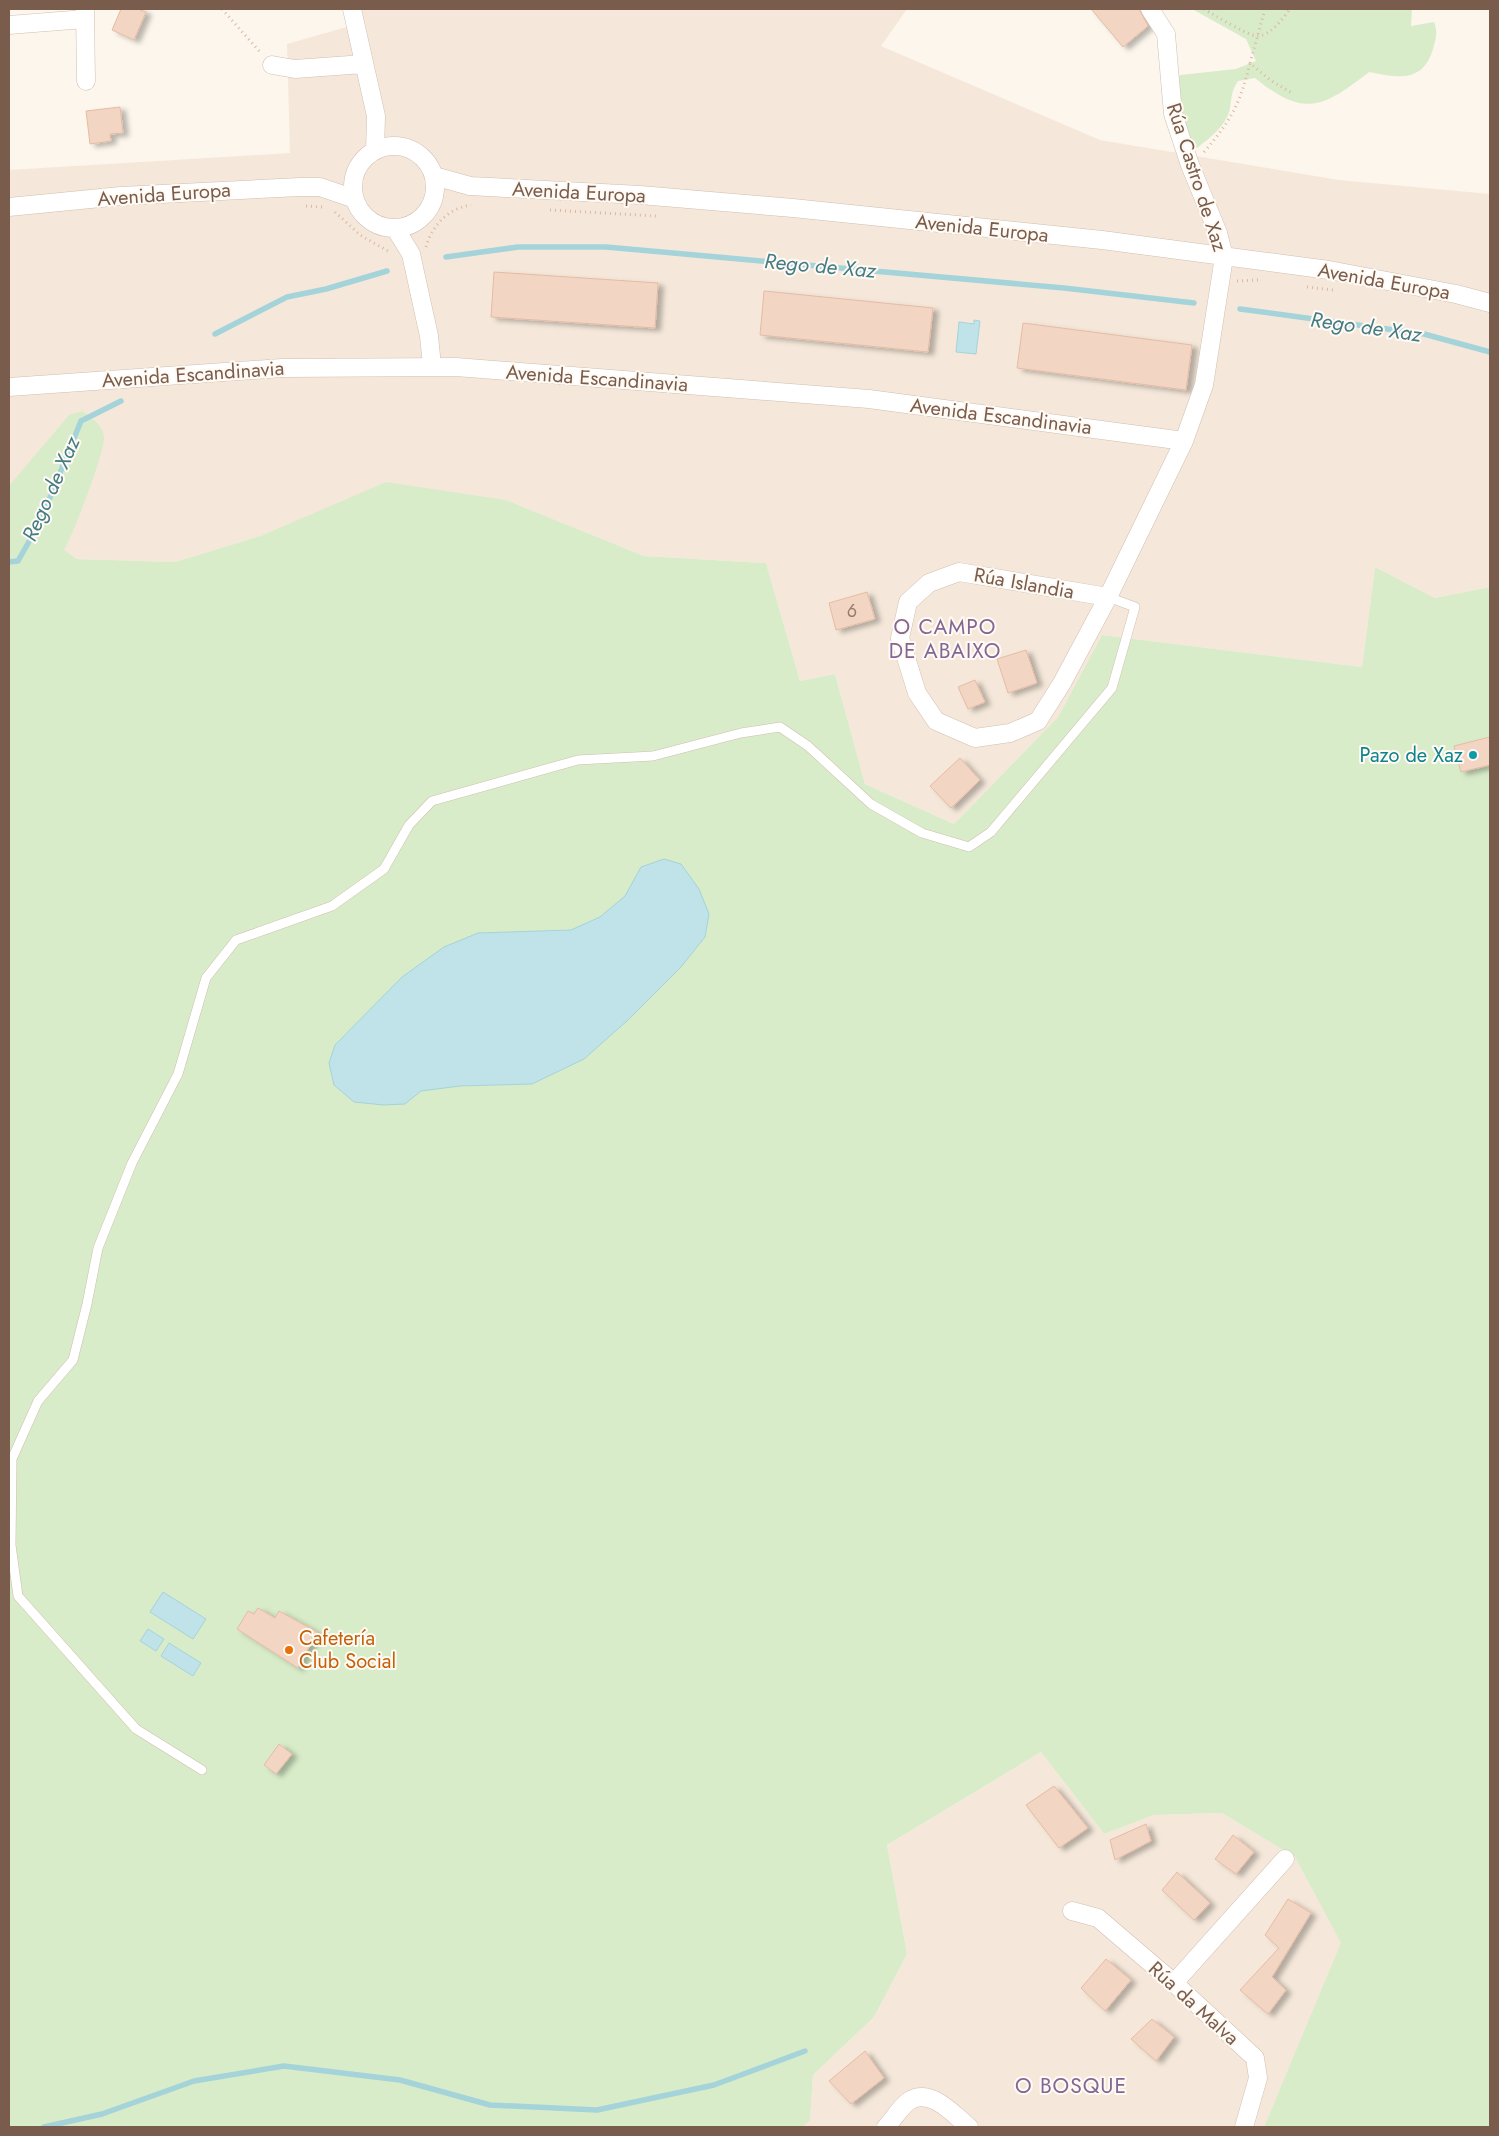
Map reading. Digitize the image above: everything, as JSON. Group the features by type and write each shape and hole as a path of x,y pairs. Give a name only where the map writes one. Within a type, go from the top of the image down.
{"street":[{"path":"352,9 376,116 375,151"},
{"name":"Rúa Castro de Xaz","path":"1108,597 1184,441 1204,385 1224,257 1218,233 1190,165 1172,114 1166,34 1150,9"},
{"path":"9,25 85,14 86,81"},
{"path":"272,65 295,69 364,64"},
{"path":"376,116 394,146"},
{"path":"394,146 408,149 423,158 434,176 435,184 434,195 428,210 421,219 404,227 395,228 379,226 361,212 353,190 362,161 375,151 394,146"},
{"name":"Avenida Europa","path":"9,207 130,195 213,190 320,187 356,176"},
{"name":"Avenida Europa","path":"434,176 470,186 640,195 793,208 1102,240 1329,270 1456,294 1490,303"},
{"name":"Avenida Europa","path":"434,195 470,186"},
{"name":"Avenida Europa","path":"320,187 355,199"},
{"path":"414,222 432,366"},
{"path":"395,228 418,252"},
{"name":"Avenida Escandinavia","path":"9,387 224,370 432,366 869,399 1184,441"},
{"name":"Rúa Islandia","path":"959,572 1108,597 1062,683 1038,721 1010,733 975,738 936,721 917,693 900,638 908,602 929,584 959,572"},
{"path":"1174,1983 1285,1859"},
{"name":"Rúa da Malva","path":"1072,1910 1098,1918 1174,1983 1255,2058 1258,2078 1244,2127"},
{"path":"886,2127 909,2101 922,2097 937,2101 969,2127"}],"lane":[{"path":"202,1770 136,1729 18,1596 11,1545 12,1460 38,1401 73,1360 98,1248 132,1163 178,1074 206,978 236,940 332,906 384,869 409,825 432,801 578,760 653,756 741,733 780,727 808,746 871,804 922,833 969,847 991,832 1112,688 1135,607 1108,597"}],"path":[{"path":"222,9 272,65"},
{"path":"1204,9 1257,36 1267,34 1281,22 1290,9"},
{"path":"1190,165 1205,151 1234,113 1243,93 1265,9"},
{"path":"1250,63 1270,80 1292,93"},
{"path":"418,252 442,219 456,209 473,205"},
{"path":"300,206 325,207"},
{"path":"542,209 657,216"},
{"path":"332,210 360,235 379,245 391,255"},
{"path":"1234,281 1262,280"},
{"path":"1305,286 1342,292"}],"shaded area":[{"path":"347,9 907,9 881,46 1100,140 1339,180 1490,194 1490,587 1435,598 1375,567 1362,667 1102,635 1058,717 954,824 865,784 835,674 800,681 766,563 644,556 506,500 263,535 175,562 77,559 9,517 9,170 290,153 287,44 350,26"},
{"path":"1041,1752 1104,1834 1154,1815 1222,1813 1295,1857 1342,1943 1264,2127 802,2127 810,2121 813,2075 874,2017 907,1954 887,1845"}],"green space":[{"path":"1192,9 1412,9 1411,26 1434,22 1436,36 1429,60 1416,73 1408,76 1390,76 1369,72 1339,94 1313,104 1287,99 1272,91 1255,78 1238,81 1233,91 1230,108 1225,120 1217,131 1197,148 1178,138 1174,85 1180,75 1236,69 1256,61 1246,39"},
{"path":"82,411 99,425 104,437 88,494 64,550 77,559 175,562 263,535 386,482 506,500 644,556 766,563 800,681 835,674 865,784 954,824 1058,717 1102,635 1362,667 1375,567 1435,598 1490,587 1490,2127 1264,2127 1341,1943 1295,1857 1222,1813 1154,1815 1104,1834 1041,1752 887,1845 907,1954 874,2017 813,2075 810,2121 802,2127 9,2127 9,486 69,415"}],"water":[{"path":"974,320 980,321 976,354 956,352 959,322 974,324"},
{"path":"664,859 681,864 699,889 709,914 705,937 681,967 628,1020 584,1059 532,1084 460,1086 421,1091 405,1104 384,1105 354,1102 334,1085 329,1063 335,1045 402,977 444,947 478,933 571,930 600,917 625,896 641,867"},
{"path":"163,1592 206,1619 193,1639 150,1612"},
{"path":"148,1629 164,1639 156,1651 140,1641"},
{"path":"169,1643 201,1663 193,1676 161,1656"}],"building":[{"path":"121,9 138,9 146,12 134,40 112,30"},
{"path":"1091,9 1139,9 1148,26 1123,47"},
{"path":"120,107 123,133 110,134 111,141 90,144 86,111"},
{"path":"494,272 658,283 655,328 491,317"},
{"path":"764,291 933,308 928,352 760,335"},
{"path":"1023,323 1192,345 1186,390 1017,368"},
{"path":"867,592 875,619 836,630 829,603"},
{"path":"1026,650 1037,683 1008,693 997,659"},
{"path":"975,680 985,702 968,709 958,687"},
{"name":"Pazo de Xaz","path":"1490,737 1490,765 1461,772 1454,746"},
{"path":"960,758 980,780 951,808 930,786"},
{"name":"Cafetería Club Social","path":"258,1608 275,1618 279,1611 317,1632 298,1668 237,1629 248,1611 254,1614"},
{"path":"279,1744 292,1754 276,1774 264,1765"},
{"path":"1054,1786 1088,1828 1059,1848 1026,1805"},
{"path":"1146,1824 1151,1841 1115,1860 1110,1840"},
{"path":"1233,1835 1254,1852 1236,1874 1215,1859"},
{"path":"1177,1872 1210,1903 1194,1920 1162,1890"},
{"path":"1288,1899 1311,1913 1272,1977 1286,1990 1268,2014 1240,1990 1279,1948 1265,1935"},
{"path":"1106,1959 1131,1980 1105,2011 1081,1988"},
{"path":"1152,2019 1174,2037 1156,2061 1131,2039"},
{"path":"865,2051 884,2078 851,2104 829,2081"}],"waterway":[{"name":"Rego de Xaz","path":"446,257 518,247 606,247 1064,288 1194,303"},
{"name":"Rego de Xaz","path":"215,334 287,297 326,289 387,271"},
{"name":"Rego de Xaz","path":"1240,309 1424,334 1490,352"},
{"name":"Rego de Xaz","path":"9,562 18,561 40,522 81,421 121,401"},
{"path":"44,2127 102,2114 194,2081 284,2066 400,2080 490,2105 597,2110 714,2085 805,2051"}],"place":[{"name":"Pazo de Xaz","path":"1473,755"},
{"name":"Cafetería Club Social","path":"289,1650"}],"district":[{"name":"O CAMPO DE ABAIXO","path":"945,639"},
{"name":"O BOSQUE","path":"1071,2086"}]}
